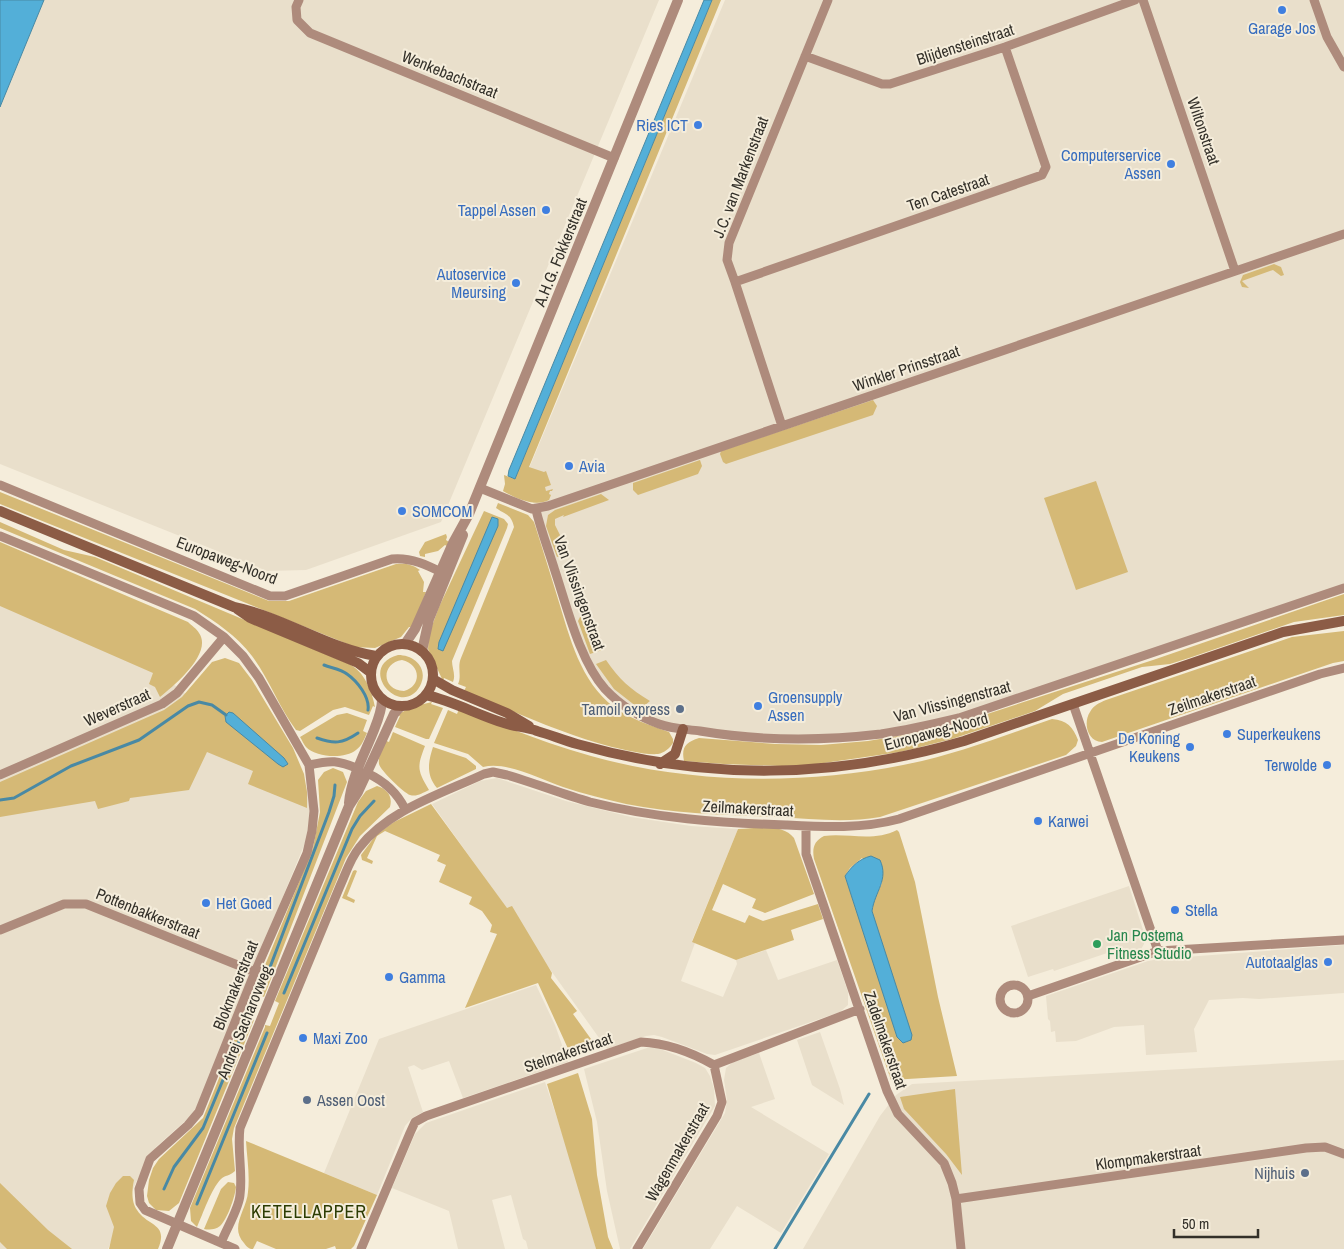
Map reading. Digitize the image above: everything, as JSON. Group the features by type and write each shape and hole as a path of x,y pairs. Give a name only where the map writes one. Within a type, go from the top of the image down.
{"main road":[{"path":"0,511 234,607 254,611 355,651 376,656"},
{"path":"234,607 250,618 358,664 370,672"},
{"name":"Europaweg-Noord","path":"426,695 441,698 505,723 536,730 590,748 660,764 729,771 794,772 856,766 925,753 964,742 1283,632 1312,626 1344,623"},
{"path":"405,644 422,651 431,664 433,679 426,695 415,704 400,707 382,700 372,687 370,672 376,656 389,646 405,644"},
{"name":"Europaweg-Noord","path":"433,679 452,690 507,713 536,730"},
{"path":"660,764 675,754 683,729"}],"street":[{"name":"Wenkebachstraat","path":"299,0 296,7 297,20 310,33 614,158"},
{"name":"A.H.G. Fokkerstraat","path":"405,644 463,536 469,514 678,0"},
{"name":"J.C. van Markenstraat","path":"782,426 726,260 729,243 828,0"},
{"name":"Blijdensteinstraat","path":"804,56 882,84 890,84 1005,47 1135,0"},
{"name":"Wiltonstraat","path":"1143,0 1235,271"},
{"path":"1314,0 1327,37 1344,67"},
{"name":"Ten Catestraat","path":"735,282 1042,175 1046,167 1005,47"},
{"name":"Winkler Prinsstraat","path":"536,510 1344,234"},
{"name":"Europaweg-Noord","path":"0,485 270,596 285,596 392,559 413,560 444,573"},
{"path":"480,488 536,510"},
{"name":"Van Vlissingenstraat","path":"536,510 567,610 583,652 599,681 615,698 639,716 659,724 726,735 791,739 842,738 914,728 959,718 1344,588"},
{"path":"0,536 194,616 224,636 243,656 258,678 309,765 340,761 363,771 383,781 401,799 405,809 385,822 359,847 350,862 240,1128 238,1138 242,1176 240,1198 221,1243"},
{"name":"A.H.G. Fokkerstraat","path":"422,651 429,619 444,573"},
{"name":"Weverstraat","path":"0,775 162,704 177,693 224,636"},
{"name":"Zeilmakerstraat","path":"405,809 484,774 493,772 574,798 647,814 698,820 859,827 886,822 1320,674 1344,668"},
{"name":"Andrej Sacharovweg","path":"363,771 382,700"},
{"path":"1072,704 1158,951"},
{"name":"Andrej Sacharovweg","path":"167,1249 349,806 350,790 363,771 394,714 400,707"},
{"name":"Blokmakerstraat","path":"177,1225 145,1210 140,1203 140,1183 150,1159 188,1125 199,1112 255,972 307,853 314,811 309,765"},
{"name":"Zadelmakerstraat","path":"806,826 806,854 894,1106 898,1114 944,1163 952,1183 956,1199 961,1249"},
{"name":"Pottenbakkerstraat","path":"0,930 64,904 86,904 255,972"},
{"path":"1028,996 1158,951 1344,940"},
{"path":"714,1065 860,1009"},
{"name":"Stelmakerstraat","path":"361,1249 415,1122 426,1116 641,1042 657,1042 670,1045 714,1065"},
{"name":"Wagenmakerstraat","path":"637,1249 717,1116 722,1102 714,1065"},
{"name":"Klompmakerstraat","path":"956,1199 1306,1148 1325,1147 1344,1154"},
{"path":"177,1225 235,1249"}],"shaded area":[{"path":"44,0 659,0 441,522 306,570 267,571 0,464 0,107"},
{"path":"712,0 721,0 529,467 546,471 551,485 545,487 546,491 553,489 549,494 551,495 549,500 538,503 520,499 503,491 505,484 504,475 515,479"},
{"path":"725,0 1344,0 1344,588 959,718 824,739 667,726 615,698 583,652 525,478"},
{"path":"1274,264 1281,267 1284,275 1281,276 1273,270 1242,281 1249,288 1242,287 1240,282 1243,275"},
{"path":"873,400 877,406 873,415 726,464 723,462 720,454 721,451"},
{"path":"700,460 702,466 698,474 638,495 633,490 633,483"},
{"path":"1096,481 1128,572 1076,590 1044,498"},
{"path":"0,492 269,601 289,601 396,564 411,565 420,570 418,571 424,582 423,592 426,592 413,627 409,627 401,637 375,648 355,647 0,504"},
{"path":"601,494 609,500 555,519 555,525 562,539 562,546 569,553 557,557 546,526 548,515 555,510"},
{"path":"498,503 528,515 534,522 572,643 593,685 602,696 620,711 669,732 673,743 665,751 658,754 641,753 593,742 556,729 464,691 466,687 458,684 461,658 514,527 510,517 496,508"},
{"path":"484,511 504,519 508,524 452,661 453,682 444,678 443,681 428,649 429,634 439,607"},
{"path":"0,522 64,550 95,557 349,664 363,676 372,695 375,707 373,706 369,715 345,707 333,710 300,731 296,730 252,656 240,642 218,624 195,609 0,528"},
{"path":"446,534 446,540 449,542 447,546 445,545 438,551 425,554 425,557 420,556 419,552 425,542"},
{"path":"0,542 188,622 198,632 202,641 197,659 183,677 160,697 155,687 149,684 153,673 0,606"},
{"path":"1344,594 1344,615 1294,622 1170,664 1142,667 1063,694 1035,711 952,739 900,752 810,765 782,766 684,761 684,749 688,743 699,738 776,744 821,745 868,741 944,728 1153,660"},
{"path":"0,595 119,642 306,787 311,807 307,838 194,1113 156,1147 136,1182 108,1249 0,1249"},
{"path":"586,615 590,617 602,650 590,654 578,621 580,617"},
{"path":"1344,631 1344,661 1333,663 1102,742 1093,739 1088,731 1087,721 1090,712 1099,703 1106,700 1292,637"},
{"path":"398,655 410,657 419,664 423,674 422,680 420,686 412,695 402,697 393,694 386,688 381,679 381,670 386,661","holes":["402,660 408,662 416,670 417,675 414,685 404,691 396,690 388,682 387,671 395,662"]},
{"path":"225,658 239,663 252,680 293,748 304,774 307,808 248,784 253,771 207,752 189,790 130,798 129,801 98,809 95,801 0,817 0,782 164,710 182,697 212,662"},
{"path":"606,660 625,683 650,701 644,706 637,707 614,689 596,664"},
{"path":"432,702 431,704 443,708 429,739 395,727 400,716 398,715 414,707"},
{"path":"459,709 557,746 591,756 668,772 707,776 786,778 865,772 922,761 960,751 1052,719 1069,725 1078,740 1076,746 1066,755 880,817 842,820 702,814 626,804 579,792 502,766 483,767 468,754 434,743 448,710 457,714"},
{"path":"347,713 367,720 363,731 367,733 358,748 345,755 331,756 311,751 305,746 300,737 337,715"},
{"path":"393,732 425,746 420,764 420,773 429,790 417,795 410,795 380,767 379,758 384,740 389,742"},
{"path":"433,747 466,758 476,766 476,769 437,788 431,778 429,768"},
{"path":"333,768 343,772 347,782 264,997 260,995 251,1017 245,1014 313,848 320,812 318,780 324,772"},
{"path":"497,778 566,801 631,817 691,826 738,829 692,941 695,943 681,981 723,997 737,964 736,960 766,950 778,980 837,960 848,992 848,1005 840,1012 715,1055 707,1054 654,1035 607,1049 432,804 480,781"},
{"path":"377,786 384,789 390,796 390,807 360,836 346,858 234,1128 232,1139 235,1171 217,1183 197,1227 191,1221 190,1208 265,1025 270,1026 279,1003 275,1001 358,802 366,791"},
{"path":"431,804 507,908 512,906 552,973 551,978 577,1011 573,1014 591,1039 587,1046 570,1053 538,983 465,1008 497,934 490,932 492,925 482,911 469,904 472,897 439,882 446,865 437,861 440,855 385,831 377,836 367,858 373,861 372,864 362,860 361,855 376,835 394,822"},
{"path":"768,827 789,833 794,838 814,894 765,913 752,908 756,899 723,884 712,910 745,923 749,915 763,921 818,904 823,919 791,930 794,940 736,960 692,942 738,829"},
{"path":"897,830 899,832 915,882 938,997 957,1076 891,1080 814,859 814,845 824,836 879,836","holes":["862,858 882,883 873,901 872,911 890,1011 845,876 850,868"]},
{"path":"355,870 357,871 347,896 355,900 354,903 342,898"},
{"path":"1129,886 1145,936 1144,944 1140,951 1124,957 1116,950 1054,971 1053,969 1028,977 1011,926"},
{"path":"1344,945 1344,993 1259,999 1209,1000 1194,1029 1197,1052 1146,1055 1144,1025 1114,1027 1076,1041 1056,1042 1055,1031 1051,1032 1046,996 1148,961"},
{"path":"536,985 555,1025 568,1062 463,1098 449,1061 422,1070 414,1065 408,1067 423,1112 412,1118 405,1126 377,1195 324,1173 379,1039"},
{"path":"244,1016 254,1020 179,1203 169,1211 156,1210 149,1203 147,1196 153,1168 159,1159 203,1118"},
{"path":"820,1032 844,1105 812,1085 797,1040"},
{"path":"655,1047 705,1068 714,1089 715,1106 630,1249 620,1249 607,1191 597,1122 584,1069"},
{"path":"759,1053 775,1099 751,1107 829,1154 781,1233 737,1206 710,1249 643,1249 725,1113 727,1100 724,1080 726,1068 733,1062"},
{"path":"1344,1060 1344,1249 803,1249 880,1116 896,1095 912,1084"},
{"path":"578,1073 592,1119 597,1175 608,1237 613,1249 596,1249 547,1084"},
{"path":"545,1082 577,1178 596,1249 528,1249 526,1241 523,1239 511,1195 492,1200 505,1249 458,1249 449,1211 392,1188 415,1134 426,1123"},
{"path":"955,1089 962,1175 946,1154 904,1109 900,1097"},
{"path":"246,1141 377,1195 351,1249 336,1249 335,1246 326,1249 276,1249 257,1241 253,1249 247,1247 238,1231 238,1224 248,1192 249,1173"},
{"path":"123,1176 130,1176 134,1180 132,1191 135,1207 156,1226 161,1234 158,1249 109,1249 114,1227 106,1206 110,1193"},
{"path":"228,1182 234,1183 236,1187 225,1219 216,1228 204,1229 221,1189"},
{"path":"0,1183 48,1230 72,1249 7,1249 0,1242"}],"water":[{"path":"0,0 44,0 0,107"},
{"path":"704,0 712,0 515,479 508,476 509,470"},
{"path":"492,517 498,519 498,526 443,651 438,649 439,642"},
{"path":"229,712 233,713 284,758 288,764 283,767 278,764 226,722 225,716"},
{"path":"871,856 880,860 883,874 872,911 912,1035 911,1040 903,1043 897,1037 845,876 856,863"}],"waterway":[{"path":"324,665 342,671 355,681 365,695 368,710"},
{"path":"0,800 14,798 71,766 139,740 188,706 199,702 212,705 226,715"},
{"path":"317,738 338,742 358,733"},
{"path":"264,983 329,812 335,785"},
{"path":"284,993 352,829 360,816 374,801"},
{"path":"164,1189 174,1167 203,1128 247,1022"},
{"path":"197,1204 267,1033"},
{"path":"775,1249 869,1094"}],"place":[{"name":"Garage Jos","path":"1282,10"},
{"name":"Ries ICT","path":"698,125"},
{"name":"Computerservice Assen","path":"1171,164"},
{"name":"Tappel Assen","path":"546,210"},
{"name":"Autoservice Meursing","path":"516,283"},
{"name":"Avia","path":"569,466"},
{"name":"SOMCOM","path":"402,511"},
{"name":"Groensupply Assen","path":"758,706"},
{"name":"Tamoil express","path":"680,709"},
{"name":"Superkeukens","path":"1227,734"},
{"name":"De Koning Keukens","path":"1190,747"},
{"name":"Terwolde","path":"1327,765"},
{"name":"Karwei","path":"1038,821"},
{"name":"Het Goed","path":"206,903"},
{"name":"Stella","path":"1175,910"},
{"name":"Jan Postema Fitness Studio","path":"1097,944"},
{"name":"Autotaalglas","path":"1328,962"},
{"name":"Gamma","path":"389,977"},
{"name":"Maxi Zoo","path":"303,1038"},
{"name":"Assen Oost","path":"307,1100"},
{"name":"Nijhuis","path":"1305,1173"}],"district":[{"name":"KETELLAPPER","path":"309,1212"}]}
